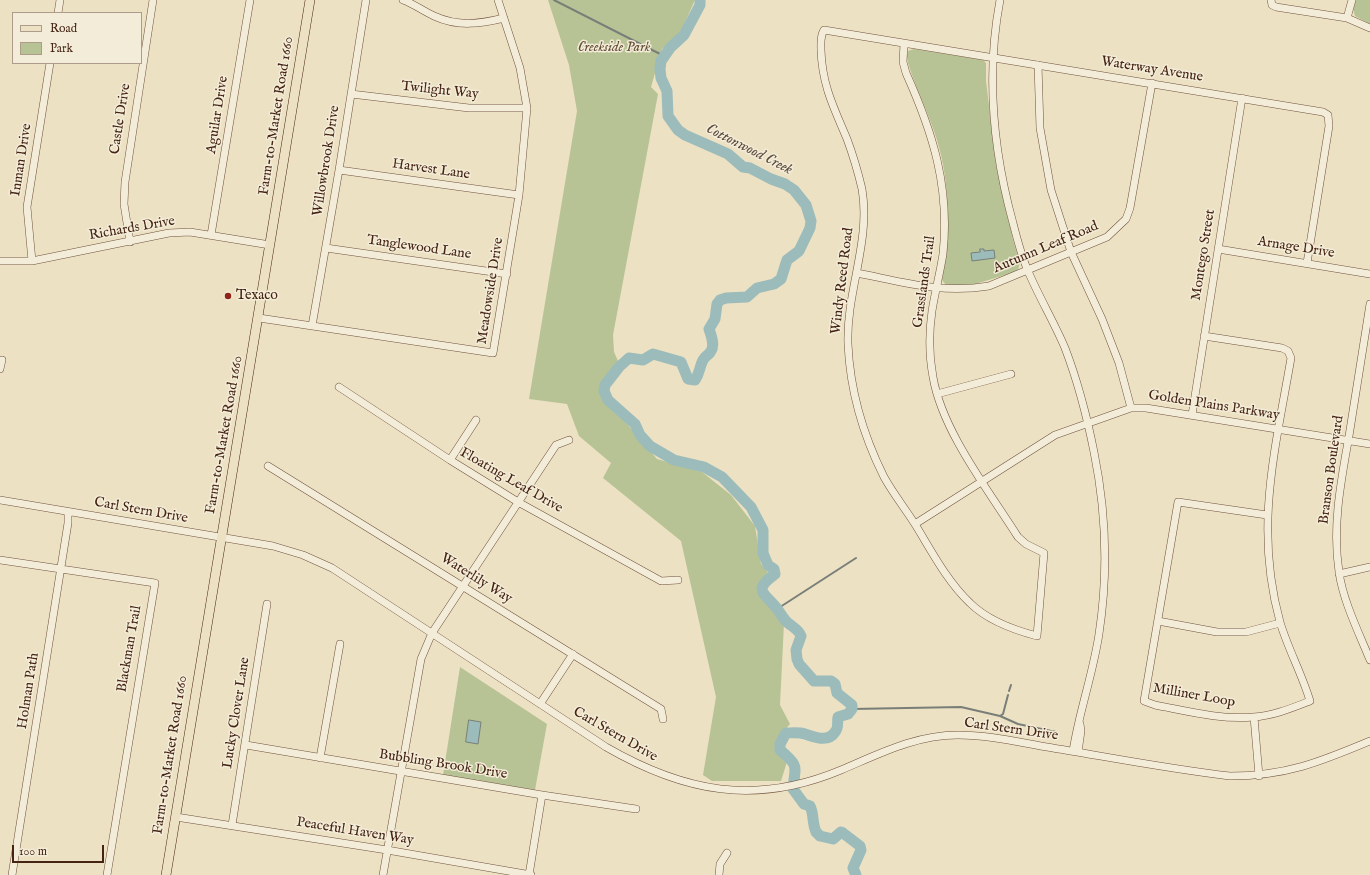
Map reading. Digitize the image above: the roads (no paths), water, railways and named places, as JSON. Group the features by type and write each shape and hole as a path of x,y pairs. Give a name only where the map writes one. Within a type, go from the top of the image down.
{"main road":[{"name":"Farm-to-Market Road 1660","path":"166,875 221,538 259,318 310,0"}],"street":[{"path":"58,12 60,0"},
{"name":"Castle Drive","path":"130,242 124,204 125,182 152,0"},
{"name":"Aguilar Drive","path":"211,235 250,0"},
{"name":"Willowbrook Drive","path":"312,326 340,170 366,0"},
{"path":"403,0 439,18 462,24 476,24 504,18"},
{"name":"Meadowside Drive","path":"259,318 493,353 519,195 527,108 520,68 498,0"},
{"path":"1000,0 995,26 991,71 1001,176 1017,238 1028,271 1064,347 1079,388 1088,423 1101,494 1104,529 1103,576 1099,634 1080,724 1076,730 1075,752"},
{"path":"1271,0 1272,5 1276,7 1347,18 1370,28"},
{"path":"1347,18 1352,0"},
{"name":"Waterway Avenue","path":"824,30 1323,112 1328,115 1329,126 1307,263"},
{"name":"Windy Reed Road","path":"824,30 821,38 824,80 833,108 853,156 862,191 864,215 857,273 849,320 848,342 850,367 859,412 870,445 884,477 952,583 970,603 990,618 1037,636"},
{"name":"Grasslands Trail","path":"904,44 903,62 906,73 931,132 943,184 945,230 932,312 930,337 933,378 937,394 957,440 1018,537 1026,544 1044,553 1037,636"},
{"name":"Inman Drive","path":"32,261 27,207 50,64"},
{"path":"1038,65 1040,128 1051,190 1071,252 1102,319 1121,370 1131,408"},
{"name":"Autumn Leaf Road","path":"857,273 953,290 989,286 1107,237 1126,219 1130,208 1152,83"},
{"name":"Twilight Way","path":"351,94 469,108 527,108"},
{"name":"Montego Street","path":"1192,415 1242,98"},
{"name":"Harvest Lane","path":"340,170 519,195"},
{"name":"Richards Drive","path":"0,261 32,261 169,233 190,232 270,245"},
{"name":"Tanglewood Lane","path":"326,248 507,274"},
{"name":"Arnage Drive","path":"1218,249 1370,274"},
{"name":"Branson Boulevard","path":"1370,304 1348,440 1336,532 1339,574 1351,612 1370,660"},
{"name":"Milliner Loop","path":"1204,336 1282,348 1288,351 1291,358 1269,485 1267,554 1280,623 1310,701 1282,712 1254,718 1222,716 1155,705 1144,701 1178,502 1267,515"},
{"path":"0,369 2,360"},
{"path":"937,394 1011,374"},
{"name":"Floating Leaf Drive","path":"339,386 450,460 518,502 661,581 678,580"},
{"name":"Golden Plains Parkway","path":"915,524 1054,435 1131,408 1146,408 1370,444"},
{"path":"450,460 476,420"},
{"path":"384,875 387,850 421,659 432,633 556,445 569,440"},
{"name":"Waterlily Way","path":"268,466 661,709 663,719"},
{"name":"Carl Stern Drive","path":"0,500 273,546 303,555 326,566 432,633 612,751 636,765 700,787 742,791 770,789 823,778 896,746 935,736 980,736 1230,776 1259,776 1294,770 1370,741"},
{"name":"Holman Path","path":"12,875 68,523 68,512"},
{"name":"Blackman Trail","path":"0,560 155,583 107,875"},
{"path":"1339,574 1370,567"},
{"name":"Lucky Clover Lane","path":"232,825 246,745 267,604"},
{"path":"1158,621 1217,632 1246,632 1280,623"},
{"path":"320,758 340,644"},
{"path":"540,704 573,654"},
{"path":"1254,718 1259,776"},
{"name":"Bubbling Brook Drive","path":"246,745 401,772 636,809"},
{"path":"530,875 542,795"},
{"name":"Peaceful Haven Way","path":"176,817 387,850 530,875"},
{"path":"718,875 720,864 727,853"}],"water":[{"path":"980,249 984,249 984,251 994,250 995,258 972,261 971,253 980,252"},
{"path":"469,720 481,722 478,744 466,742"}],"waterway":[{"path":"554,0 664,56"},
{"name":"Cottonwood Creek","path":"700,0 700,5 684,35 670,48 661,61 661,78 667,91 668,116 678,130 685,135 728,154 743,167 750,168 771,179 785,184 794,190 806,205 811,221 810,228 799,251 787,260 781,279 774,284 757,288 747,297 726,298 720,300 717,304 715,319 709,329 713,346 703,360 695,380 688,379 681,362 653,354 643,360 629,358 619,367 605,385 604,391 608,400 635,424 640,435 650,446 674,460 704,467 722,477 751,507 763,530 763,553 768,565 774,569 775,574 765,583 762,590 786,621 800,634 801,636 796,650 799,664 814,681 831,681 835,684 837,693 852,705 852,709 848,714 838,717 837,729 829,737 817,738 800,733 786,733 780,744 780,750 791,760 795,767 793,789 804,804 810,806 816,832 820,836 833,839 841,832 860,846 861,850 853,868 856,875"},
{"path":"777,609 856,558"},
{"path":"1009,691 1011,685"},
{"path":"852,709 961,707 1000,716 1003,714 1008,695"},
{"path":"1000,716 1018,724 1056,732"}],"place":[{"name":"Texaco","path":"228,296"}],"park label":[{"name":"Creekside Park","path":"614,48"}]}
